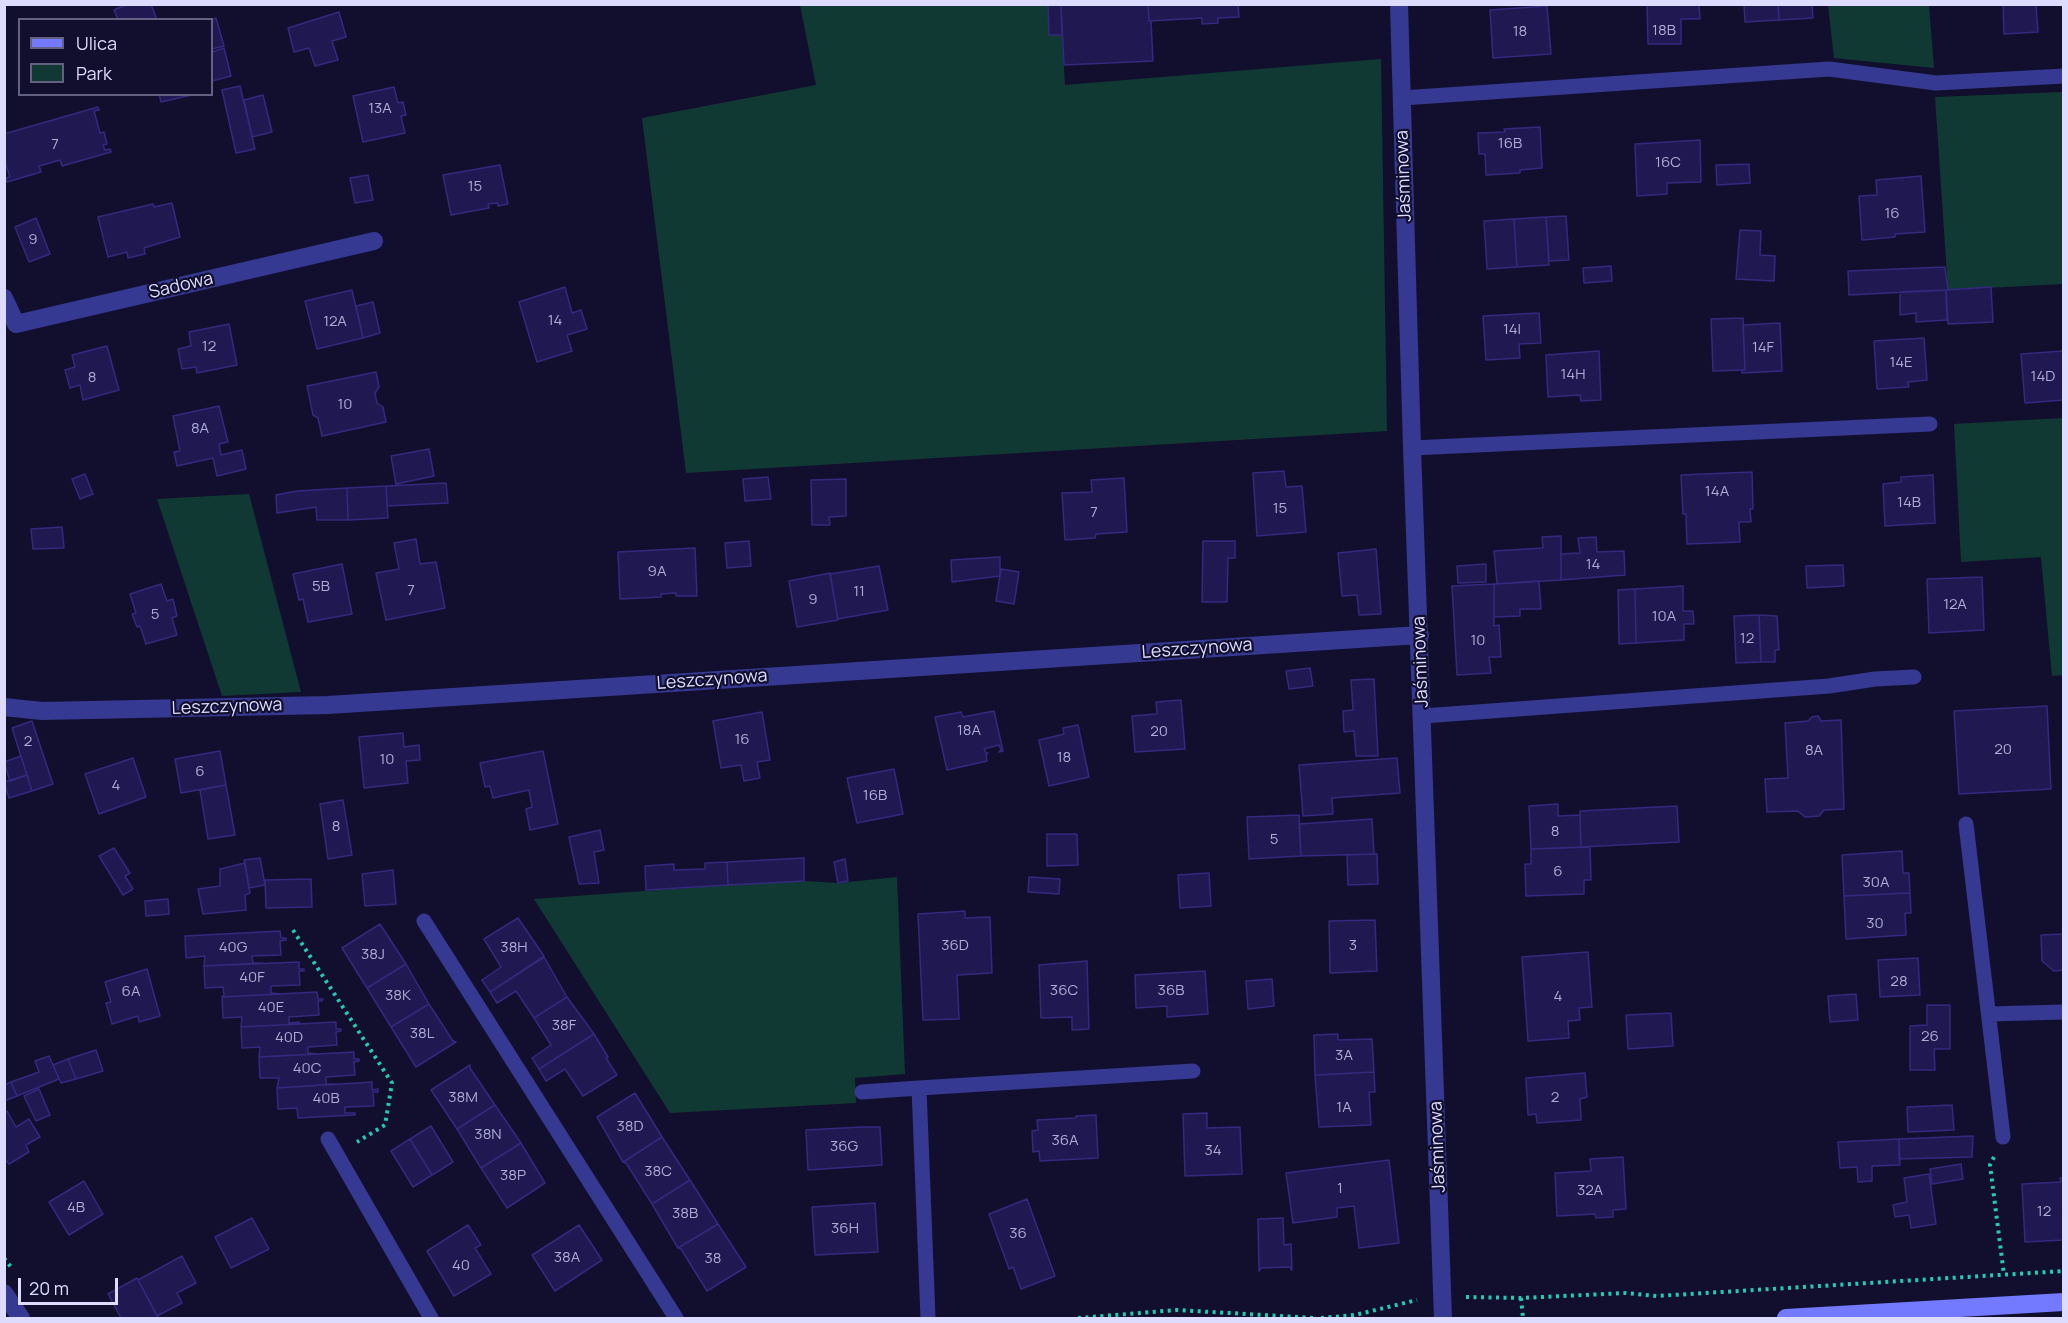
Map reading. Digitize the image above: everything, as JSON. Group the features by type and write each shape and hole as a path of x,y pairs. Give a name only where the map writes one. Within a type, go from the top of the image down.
{"street":[{"name":"Jaśminowa","path":"1400,4 1412,448 1443,1318"},
{"name":"Sadowa","path":"4,298 16,324 374,241"},
{"name":"Leszczynowa","path":"4,707 64,711 328,705 1420,635"},
{"path":"4,1293 21,1318"},
{"path":"1786,1318 2064,1302"}],"lane":[{"path":"1402,98 1829,69 1936,83 2064,76"},
{"path":"1412,448 1930,424"},
{"path":"1423,716 1829,686 1875,679 1914,677"},
{"path":"1966,824 2003,1137"},
{"path":"424,921 676,1318"},
{"path":"1989,1014 2064,1012"},
{"path":"862,1092 1193,1071"},
{"path":"919,1088 928,1318"},
{"path":"328,1139 431,1318"}],"path":[{"path":"293,930 392,1083 385,1125 336,1154"},
{"path":"2003,1137 1990,1165 2004,1275"},
{"path":"1461,1297 1521,1298 1626,1293 1657,1296 2064,1271"},
{"path":"1521,1298 1523,1318"},
{"path":"1321,1318 1354,1315 1422,1299"},
{"path":"1077,1318 1177,1310 1315,1318"}],"green space":[{"path":"800,5 1048,5 1049,35 1062,35 1065,85 1381,59 1387,431 686,473 642,118 816,85"},
{"path":"1828,5 1929,5 1934,68 1834,58"},
{"path":"2063,92 2063,284 1948,290 1935,97"},
{"path":"2063,418 2064,675 2052,676 2041,557 1961,562 1954,424"},
{"path":"249,494 301,692 222,696 157,499"},
{"path":"897,877 905,1074 855,1078 856,1103 670,1113 534,899 804,881 838,883"}],"building":[{"path":"128,4 151,4 156,18 117,18 114,10"},
{"path":"1048,4 1061,4 1062,35 1049,35"},
{"path":"1061,4 1148,4 1153,61 1064,65"},
{"path":"1148,4 1238,4 1239,17 1218,18 1218,23 1202,24 1202,18 1149,21"},
{"path":"1647,4 1699,4 1700,19 1681,19 1681,44 1648,44"},
{"path":"1744,4 1778,4 1779,20 1745,22"},
{"path":"1778,4 1812,4 1813,18 1779,20"},
{"path":"2003,4 2036,4 2038,32 2004,34"},
{"path":"1547,6 1551,54 1493,58 1490,10"},
{"path":"339,12 346,37 332,41 338,60 315,66 309,48 294,52 288,28"},
{"path":"216,18 224,46 213,49 213,20"},
{"path":"224,48 231,76 213,81 213,52"},
{"path":"240,86 255,149 236,153 222,90"},
{"path":"394,87 398,103 403,102 406,115 401,116 405,133 363,142 353,96"},
{"path":"263,95 272,132 252,137 244,100"},
{"path":"160,96 187,96 161,102"},
{"path":"98,107 99,110 94,111 100,133 104,132 107,144 103,145 105,150 110,149 111,152 62,166 60,160 39,166 41,172 7,182 6,178 10,177 4,159 4,134"},
{"path":"1540,127 1542,168 1520,170 1520,173 1486,175 1485,154 1479,154 1478,133"},
{"path":"1700,140 1701,182 1667,183 1667,194 1637,196 1635,144"},
{"path":"1749,164 1750,183 1717,185 1716,165"},
{"path":"500,165 508,204 498,206 498,203 488,204 489,208 451,215 443,175"},
{"path":"368,175 373,200 355,203 350,178"},
{"path":"1921,176 1925,232 1862,240 1859,196 1877,195 1876,180"},
{"path":"172,203 180,237 144,248 145,254 128,258 127,252 108,257 98,217 153,204 154,207"},
{"path":"1566,216 1569,260 1549,261 1546,217"},
{"path":"1546,217 1549,265 1517,267 1514,219"},
{"path":"36,218 50,254 29,262 15,227"},
{"path":"1514,219 1517,267 1487,269 1484,221"},
{"path":"1740,230 1761,231 1760,255 1775,256 1774,281 1736,279"},
{"path":"1611,266 1612,281 1584,283 1583,268"},
{"path":"1945,267 1948,290 1849,295 1848,271"},
{"path":"565,287 572,313 581,310 587,329 567,335 572,351 537,362 519,302"},
{"path":"1991,287 1993,322 1948,324 1946,290"},
{"path":"352,290 363,338 317,349 305,301"},
{"path":"1946,290 1947,320 1916,322 1916,313 1900,315 1900,292"},
{"path":"373,302 380,333 363,338 356,306"},
{"path":"1539,313 1541,343 1519,344 1520,358 1486,360 1483,316"},
{"path":"1743,318 1745,370 1713,371 1711,319"},
{"path":"1780,323 1782,371 1742,373 1742,370 1745,370 1743,325"},
{"path":"229,324 237,365 197,373 196,367 182,369 178,349 191,346 189,332"},
{"path":"1924,338 1927,380 1908,382 1909,387 1877,389 1874,341"},
{"path":"107,346 119,390 83,400 80,385 70,388 65,370 75,367 72,355"},
{"path":"1599,351 1601,400 1581,401 1580,395 1548,397 1546,355"},
{"path":"2064,351 2064,400 2025,403 2021,354"},
{"path":"376,372 379,387 375,393 377,403 383,407 386,422 322,436 318,418 313,415 307,386"},
{"path":"219,406 228,442 219,444 221,455 242,450 246,469 217,476 213,458 177,466 174,452 180,451 173,416"},
{"path":"429,449 434,476 396,484 391,456"},
{"path":"1284,471 1286,487 1302,486 1306,532 1257,536 1253,473"},
{"path":"1752,472 1751,522 1739,522 1740,542 1687,544 1681,475"},
{"path":"85,474 93,494 80,499 72,479"},
{"path":"1933,475 1935,523 1885,526 1883,484 1901,482 1901,477"},
{"path":"768,477 771,499 745,501 743,479"},
{"path":"1124,478 1127,532 1096,534 1095,538 1065,540 1062,493 1092,492 1091,480"},
{"path":"846,479 846,516 829,517 830,525 812,525 811,480"},
{"path":"446,483 448,503 387,506 386,486"},
{"path":"386,486 388,518 348,520 347,488"},
{"path":"347,488 348,520 317,520 316,507 277,513 276,495 297,491"},
{"path":"62,527 64,548 33,549 31,529"},
{"path":"1561,536 1561,580 1497,584 1494,551 1543,548 1542,537"},
{"path":"1596,537 1597,552 1624,551 1625,575 1561,580 1561,554 1580,553 1578,538"},
{"path":"416,539 420,564 436,562 445,608 386,620 376,573 399,569 394,543"},
{"path":"749,541 751,566 727,568 725,543"},
{"path":"1203,541 1235,541 1235,558 1228,558 1227,602 1202,602"},
{"path":"695,548 697,596 676,596 676,593 661,594 661,597 620,599 618,552"},
{"path":"1376,549 1381,614 1359,615 1357,595 1342,596 1338,553"},
{"path":"1000,557 1000,576 952,582 951,560"},
{"path":"342,564 352,614 308,622 303,599 299,600 293,574"},
{"path":"1486,564 1486,582 1458,583 1457,566"},
{"path":"1843,565 1844,586 1807,588 1806,566"},
{"path":"879,566 888,610 838,619 830,574"},
{"path":"1001,569 1019,572 1014,604 996,601"},
{"path":"830,573 838,620 797,627 789,581"},
{"path":"1982,577 1984,630 1929,633 1927,579"},
{"path":"1539,581 1541,609 1520,609 1520,616 1494,617 1494,584"},
{"path":"161,584 167,601 173,599 177,616 172,618 177,635 146,644 140,626 137,627 132,614 136,613 130,594"},
{"path":"1494,584 1494,626 1499,625 1501,657 1489,657 1491,673 1457,675 1452,586"},
{"path":"1683,586 1683,611 1693,611 1694,624 1684,624 1684,640 1636,643 1635,589"},
{"path":"1635,589 1636,643 1619,644 1618,590"},
{"path":"1759,615 1761,662 1736,663 1734,616"},
{"path":"1759,615 1777,616 1779,650 1775,650 1775,662 1761,662"},
{"path":"1310,668 1313,686 1289,689 1286,671"},
{"path":"1374,679 1378,756 1356,756 1354,731 1344,732 1343,711 1353,710 1351,680"},
{"path":"1181,700 1185,749 1135,752 1132,716 1157,714 1156,702"},
{"path":"2047,706 2051,789 1959,794 1954,711"},
{"path":"994,711 1003,751 999,752 1001,750 999,745 984,749 988,753 987,761 947,770 935,717 961,712 963,717"},
{"path":"762,712 770,760 757,762 760,778 744,781 741,765 721,768 713,721"},
{"path":"1818,716 1821,721 1841,720 1844,809 1824,810 1819,816 1805,817 1798,811 1767,812 1765,779 1788,778 1785,723 1808,721"},
{"path":"32,721 53,784 32,791 12,728"},
{"path":"1078,725 1089,777 1049,786 1039,740 1064,734 1063,728"},
{"path":"403,733 404,747 419,745 420,760 406,761 408,783 364,788 359,737"},
{"path":"220,751 226,785 181,793 175,759"},
{"path":"543,751 558,824 530,830 526,809 532,807 529,790 493,798 490,786 485,787 480,763"},
{"path":"21,756 27,775 10,781 4,762"},
{"path":"133,758 146,797 99,814 85,774"},
{"path":"1397,758 1400,793 1332,798 1333,814 1303,816 1299,765"},
{"path":"894,769 903,814 857,823 847,778"},
{"path":"27,775 32,791 9,798 4,782"},
{"path":"226,785 235,835 208,839 200,790"},
{"path":"343,800 352,855 328,859 320,804"},
{"path":"1558,804 1558,816 1580,815 1581,847 1531,849 1529,806"},
{"path":"1677,806 1679,842 1581,847 1580,811"},
{"path":"1299,815 1301,856 1249,859 1247,817"},
{"path":"1372,819 1374,854 1301,856 1299,824"},
{"path":"600,830 604,850 594,852 599,883 579,884 569,837"},
{"path":"1047,834 1077,834 1078,865 1047,866"},
{"path":"1590,847 1591,880 1584,880 1584,894 1526,896 1525,864 1531,864 1531,849"},
{"path":"114,848 130,873 125,876 133,889 123,895 99,856"},
{"path":"1902,851 1903,873 1909,873 1910,893 1844,896 1842,855"},
{"path":"1377,854 1378,884 1348,885 1347,855"},
{"path":"260,858 265,885 249,888 244,860"},
{"path":"804,858 804,881 728,885 727,862"},
{"path":"845,859 848,881 838,883 834,862"},
{"path":"727,862 728,885 646,890 645,866 674,864 674,870 705,869 705,863"},
{"path":"245,863 250,893 245,895 246,910 203,914 198,889 220,886 220,869"},
{"path":"393,870 396,904 365,906 362,874"},
{"path":"1209,873 1211,906 1180,908 1178,875"},
{"path":"1029,877 1060,879 1059,894 1028,892"},
{"path":"311,879 312,907 266,908 265,880"},
{"path":"1910,893 1911,913 1905,913 1906,935 1846,939 1844,896"},
{"path":"168,899 169,914 146,916 145,901"},
{"path":"965,911 965,918 990,917 992,973 957,975 959,1019 923,1020 918,914"},
{"path":"518,918 544,956 490,992 482,980 501,967 484,939"},
{"path":"1375,920 1377,971 1330,973 1329,921"},
{"path":"380,924 406,964 367,988 342,948"},
{"path":"280,931 281,938 286,938 280,941 281,955 252,956 253,963 263,963 204,966 205,956 186,958 185,936"},
{"path":"2064,934 2064,970 2054,971 2042,961 2041,935"},
{"path":"1588,952 1592,1007 1579,1008 1580,1020 1568,1021 1569,1038 1528,1041 1522,957"},
{"path":"544,957 567,997 534,1018 516,991 497,1003 490,992"},
{"path":"1918,958 1920,995 1880,997 1878,960"},
{"path":"1087,961 1089,1029 1072,1030 1072,1017 1041,1018 1039,965"},
{"path":"299,962 299,969 304,969 304,971 299,971 300,985 271,986 271,993 281,994 222,997 223,987 205,988 204,966"},
{"path":"406,964 429,1004 391,1027 367,988"},
{"path":"147,969 160,1016 139,1022 138,1016 112,1024 106,1003 111,1002 105,982"},
{"path":"1205,971 1208,1014 1167,1017 1167,1006 1136,1008 1135,975"},
{"path":"1272,979 1274,1006 1248,1009 1246,981"},
{"path":"317,992 318,999 323,999 318,1001 319,1015 289,1017 289,1023 299,1022 299,1024 241,1027 242,1017 223,1018 222,997"},
{"path":"1856,994 1858,1020 1830,1022 1828,996"},
{"path":"567,997 594,1034 539,1069 532,1058 551,1045 534,1018"},
{"path":"429,1004 453,1041 456,1042 416,1067 391,1027"},
{"path":"1927,1005 1950,1005 1950,1049 1934,1049 1935,1070 1910,1070 1910,1026 1927,1025"},
{"path":"1671,1013 1673,1046 1628,1049 1626,1015"},
{"path":"336,1022 336,1029 341,1029 336,1032 337,1045 308,1047 308,1053 318,1054 259,1057 260,1047 242,1048 241,1027"},
{"path":"594,1034 617,1075 583,1096 565,1069 546,1081 539,1069"},
{"path":"1338,1034 1338,1040 1372,1039 1374,1072 1315,1075 1314,1035"},
{"path":"96,1050 103,1071 76,1079 68,1059"},
{"path":"354,1052 354,1059 359,1059 354,1062 355,1075 326,1077 326,1084 336,1084 277,1088 279,1078 260,1078 259,1057"},
{"path":"49,1056 59,1079 17,1096 11,1082 39,1072 35,1061"},
{"path":"68,1059 76,1079 61,1083 53,1065"},
{"path":"470,1065 495,1105 457,1129 431,1090"},
{"path":"1374,1072 1375,1092 1369,1092 1371,1125 1319,1127 1315,1075"},
{"path":"1585,1073 1587,1097 1580,1099 1581,1120 1537,1123 1536,1114 1528,1115 1526,1078"},
{"path":"11,1082 17,1096 4,1101 4,1085"},
{"path":"372,1082 372,1090 378,1089 378,1092 373,1092 374,1106 345,1107 345,1113 355,1113 355,1115 298,1118 297,1108 278,1109 277,1088"},
{"path":"39,1089 50,1115 36,1121 24,1096"},
{"path":"635,1093 662,1137 623,1162 597,1117"},
{"path":"495,1105 521,1143 481,1168 457,1129"},
{"path":"1952,1105 1954,1130 1908,1132 1907,1107"},
{"path":"7,1111 16,1127 29,1119 40,1137 26,1145 29,1152 9,1164 4,1158 4,1112"},
{"path":"1207,1113 1207,1128 1240,1127 1242,1174 1185,1176 1183,1114"},
{"path":"1096,1115 1098,1158 1040,1161 1039,1151 1033,1152 1032,1131 1038,1130 1037,1120"},
{"path":"431,1126 453,1162 432,1175 410,1139"},
{"path":"880,1127 882,1165 808,1170 806,1130"},
{"path":"1973,1136 1972,1157 1899,1159 1899,1139"},
{"path":"662,1137 690,1180 652,1204 626,1163 623,1162"},
{"path":"410,1139 432,1175 413,1187 391,1151"},
{"path":"1899,1139 1900,1165 1872,1166 1872,1181 1858,1182 1857,1167 1840,1168 1838,1142"},
{"path":"521,1143 545,1183 507,1208 481,1168"},
{"path":"1623,1157 1626,1209 1613,1210 1613,1217 1596,1218 1595,1214 1557,1216 1555,1173 1591,1171 1590,1159"},
{"path":"1389,1160 1399,1243 1359,1248 1354,1206 1337,1208 1337,1217 1293,1223 1286,1173"},
{"path":"1961,1164 1963,1179 1932,1184 1930,1169"},
{"path":"1929,1174 1936,1224 1911,1228 1909,1215 1895,1217 1893,1205 1907,1202 1904,1178"},
{"path":"2060,1178 2064,1178 2064,1240 2025,1242 2022,1184 2061,1182"},
{"path":"690,1180 718,1224 678,1248 652,1204"},
{"path":"84,1181 103,1214 69,1235 49,1202"},
{"path":"1027,1199 1055,1276 1021,1289 1013,1267 1009,1269 989,1214"},
{"path":"875,1203 878,1252 815,1255 812,1207"},
{"path":"252,1218 269,1249 231,1268 215,1237"},
{"path":"1283,1218 1284,1245 1291,1244 1292,1270 1291,1267 1261,1268 1259,1271 1258,1219"},
{"path":"718,1224 746,1267 707,1291 681,1249 678,1248"},
{"path":"468,1225 481,1245 475,1248 491,1274 454,1296 427,1251"},
{"path":"579,1225 602,1260 555,1291 532,1255"},
{"path":"182,1256 196,1283 177,1293 182,1303 157,1316 138,1280"},
{"path":"137,1278 158,1317 121,1318 108,1294"}]}
